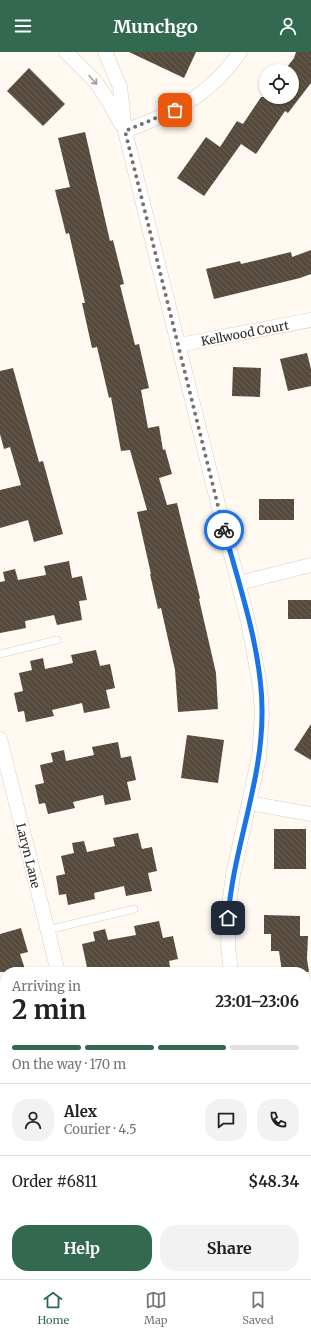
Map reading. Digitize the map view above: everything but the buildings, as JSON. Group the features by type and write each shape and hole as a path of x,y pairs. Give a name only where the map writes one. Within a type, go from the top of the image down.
{"street":[{"path":"66,52 96,82 110,102 125,131"},
{"path":"105,52 120,87 125,131 216,500 239,583 255,653 260,686 262,714 259,757 233,875 230,898 228,946 230,967"},
{"path":"125,131 175,110 187,103 215,82 240,52"},
{"name":"Kellwood Court","path":"179,345 311,320"},
{"path":"239,583 311,565"},
{"name":"Laryn Lane","path":"0,739 57,967"},
{"path":"249,803 311,814"}],"lane":[{"path":"0,654 57,640"},
{"path":"48,930 134,909"}],"way so far":[{"path":"175,110 125,131 224,530"}],"route":[{"path":"224,530 255,653 260,686 262,714 259,757 233,875 228,918"}]}
